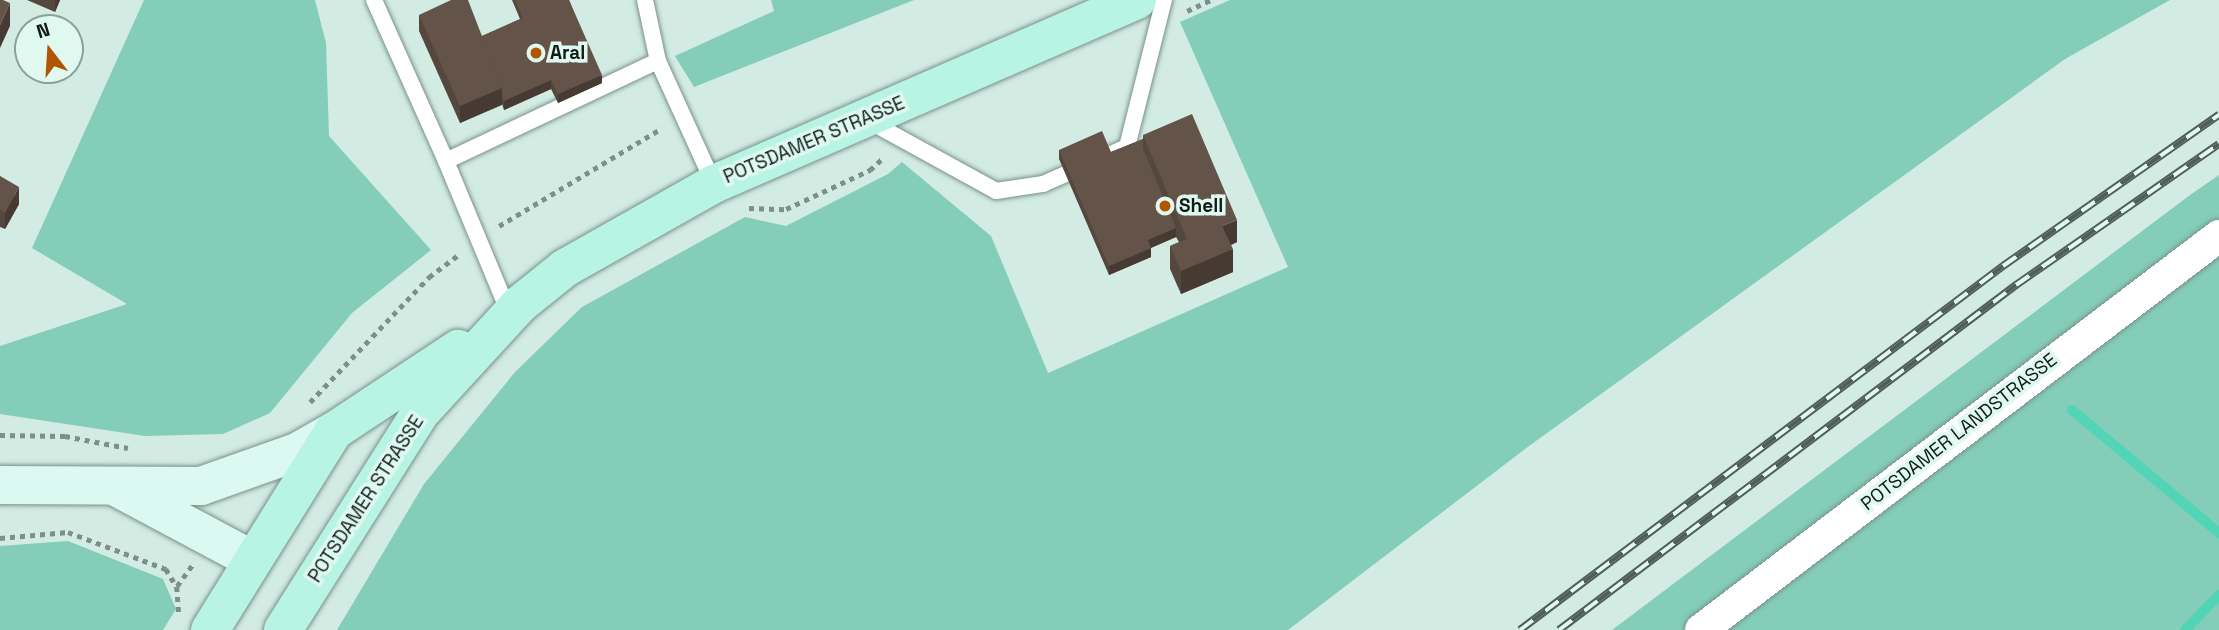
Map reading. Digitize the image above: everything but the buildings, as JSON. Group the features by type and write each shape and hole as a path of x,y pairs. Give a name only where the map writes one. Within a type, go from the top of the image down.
{"main road":[{"name":"POTSDAMER STRASSE","path":"195,625 253,560 334,431 510,315 586,255 728,196 865,118 1137,0"},
{"name":"POTSDAMER STRASSE","path":"283,630 421,412 510,315"},
{"path":"253,560 306,590"}],"street":[{"name":"POTSDAMER LANDSTRASSE","path":"1701,630 2219,236"},
{"path":"0,485 107,483 201,486 297,452 334,431"},
{"path":"107,483 253,560"}],"lane":[{"path":"374,0 446,161 510,315"},
{"path":"645,0 658,61 682,117 728,196"},
{"path":"865,118 996,191 1043,184 1127,147 1164,0"},
{"path":"446,161 658,61"}],"path":[{"path":"303,409 429,276 531,203 682,117"},
{"path":"728,196 786,209 870,170 902,140"},
{"path":"0,435 65,436 142,451"},
{"path":"0,538 68,532 166,569 195,625"}],"green space":[{"path":"144,0 315,0 326,43 329,136 431,250 352,313 270,413 223,434 145,436 0,414 0,346 127,304 32,248"},
{"path":"771,0 914,0 694,87 675,56 774,11"},
{"path":"1230,0 2170,0 2065,59 1529,446 1288,630 337,630 424,484 515,372 582,307 745,217 786,226 888,174 902,162 991,236 1048,373 1288,267 1180,22"},
{"path":"2219,175 2219,630 1612,630 2190,195"},
{"path":"68,541 163,579 176,609 163,630 0,630 0,546"}],"waterway":[{"path":"2072,410 2219,533"},
{"path":"2185,630 2219,595"}],"railway":[{"path":"1520,630 2003,266 2219,115"},
{"path":"1559,630 2016,285 2219,144"}],"place":[{"name":"Aral","path":"536,53"},
{"name":"Shell","path":"1165,206"}]}
